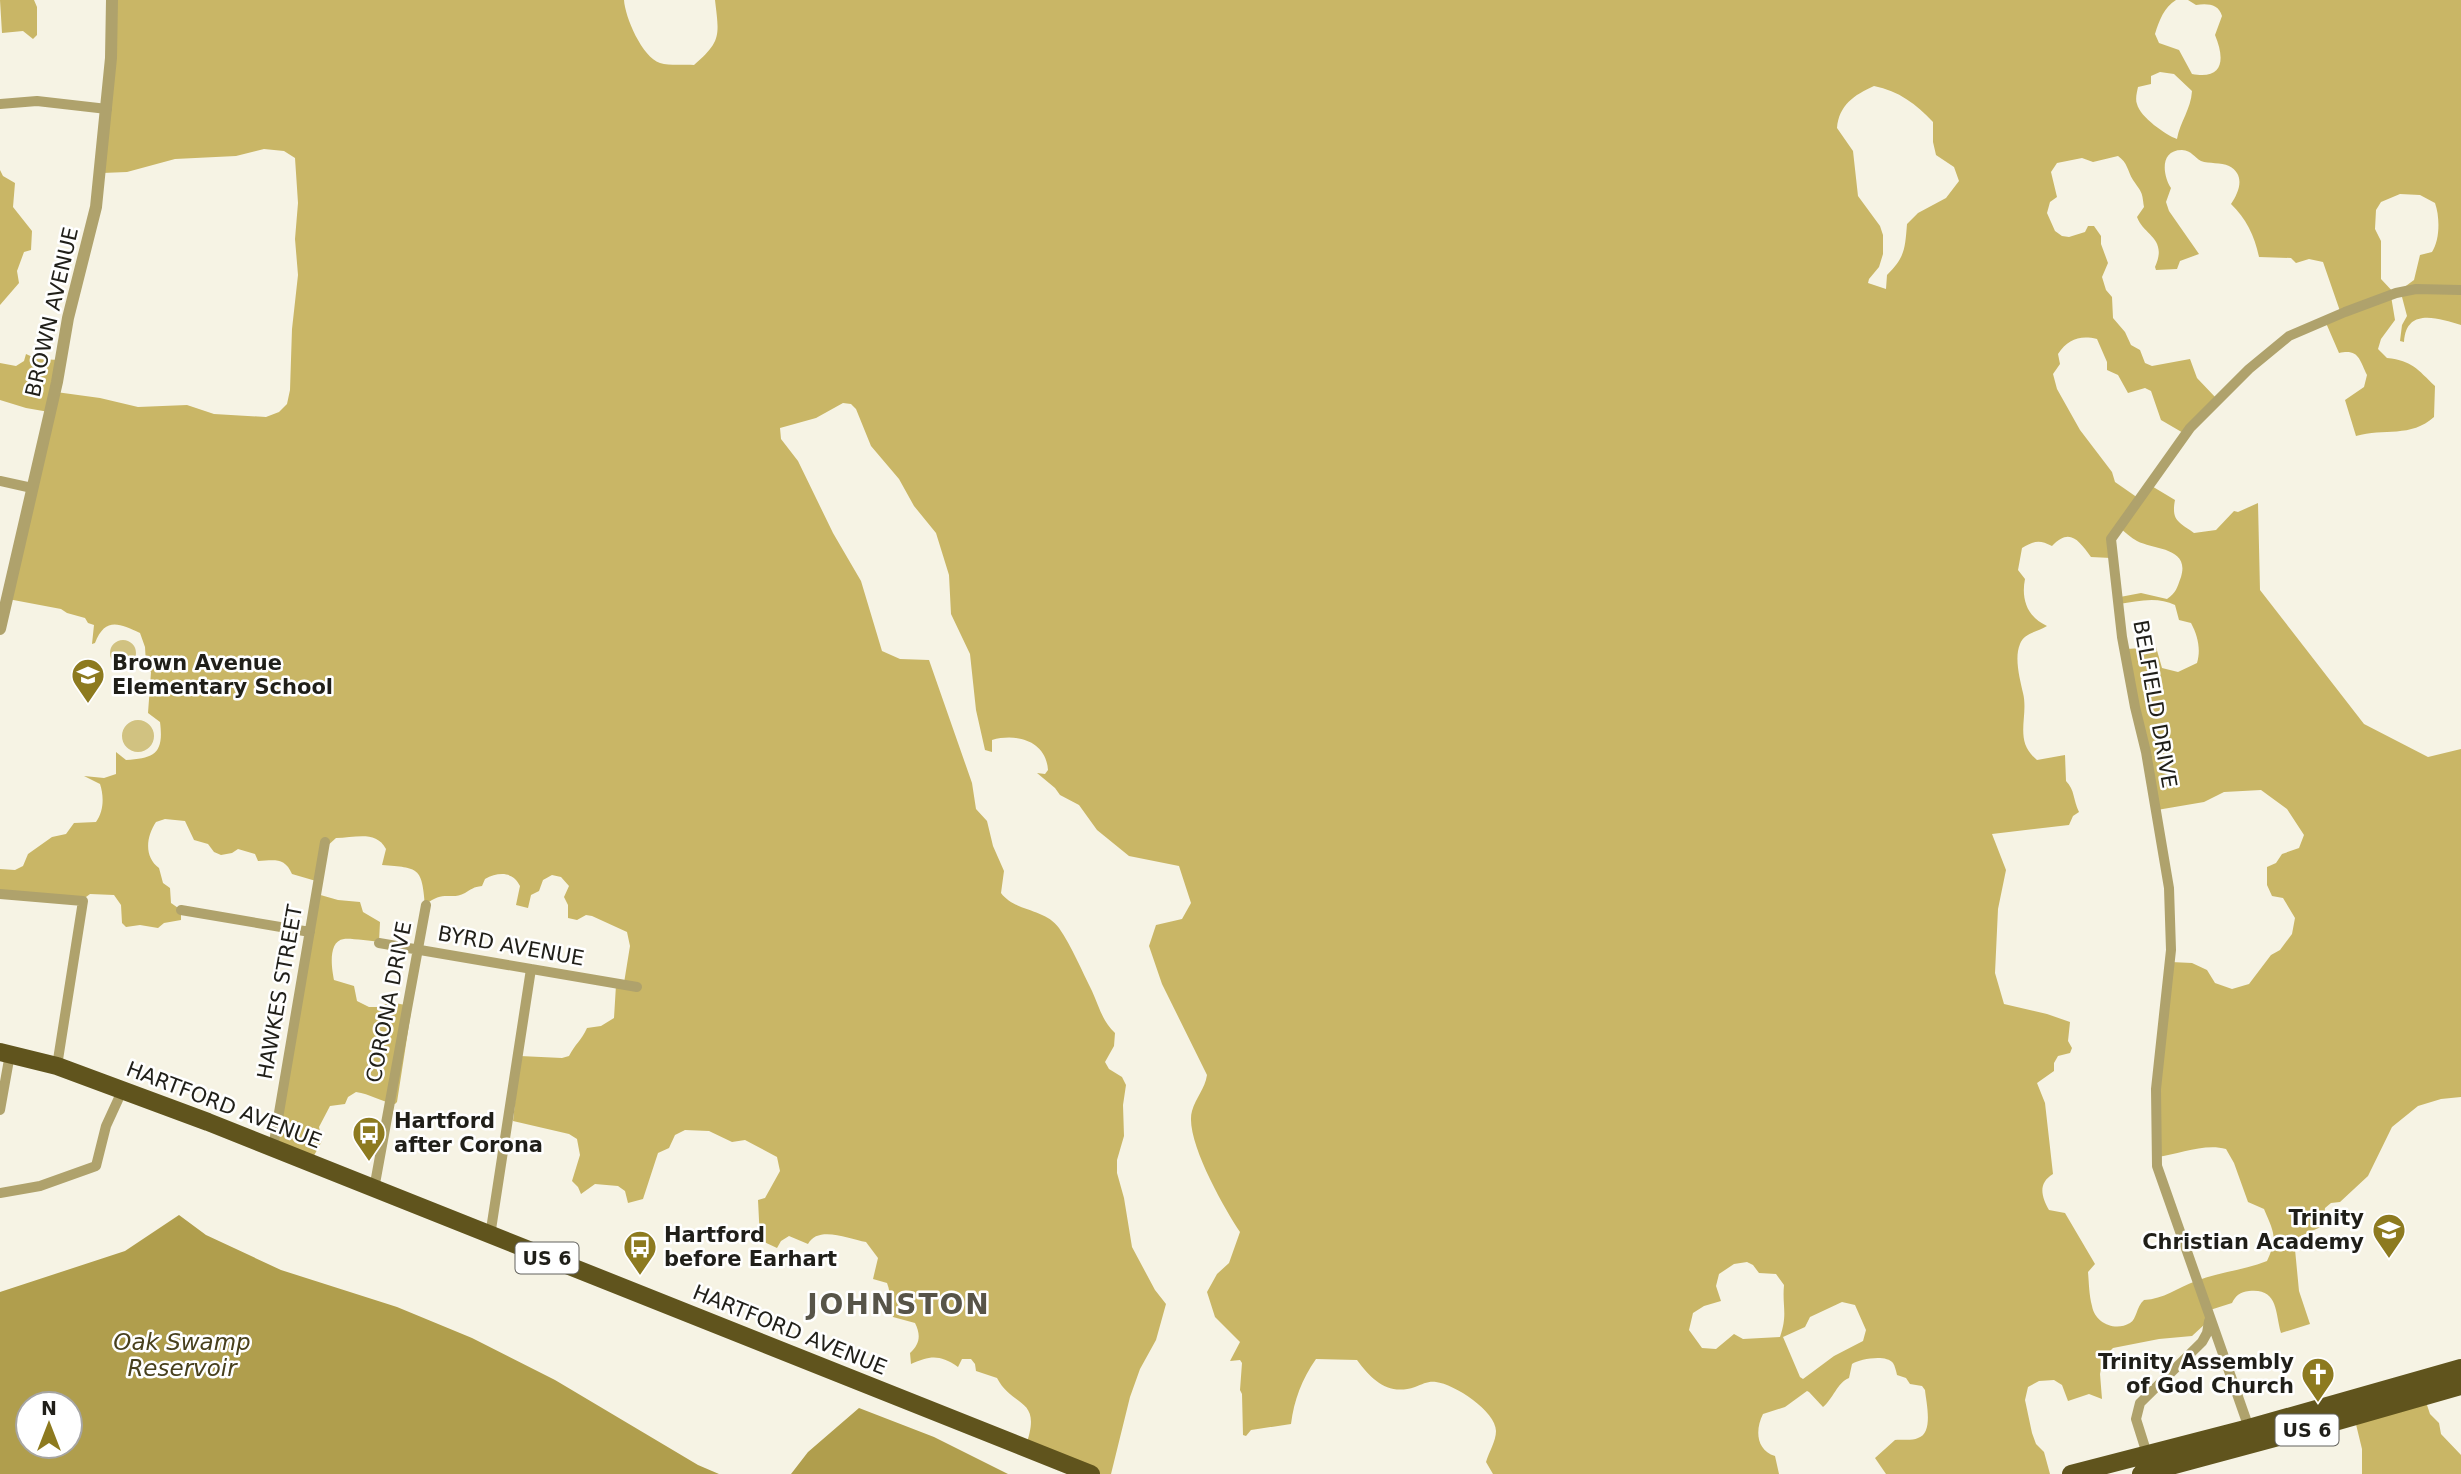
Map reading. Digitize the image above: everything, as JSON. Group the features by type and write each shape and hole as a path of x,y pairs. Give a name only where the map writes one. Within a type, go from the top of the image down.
{"highway":[{"name":"HARTFORD AVENUE","path":"5,1053 57,1066 273,1148 1091,1474"},
{"name":"US 6","path":"2147,1467 2249,1428 2461,1368"},
{"name":"US 6","path":"2071,1474 2147,1467 2461,1386"}],"street":[{"name":"BROWN AVENUE","path":"0,629 57,382 68,318 96,207 107,109 112,0"},
{"path":"0,104 37,102 107,109"},
{"name":"BELFIELD DRIVE","path":"2249,1428 2157,1166 2156,1089 2171,950 2169,888 2146,752 2134,706 2122,637 2111,539 2190,428 2241,377 2289,336 2396,293 2416,289 2461,290"},
{"path":"0,481 32,488"},
{"name":"HAWKES STREET","path":"273,1148 325,842"},
{"path":"0,894 83,901 57,1066"},
{"name":"CORONA DRIVE","path":"374,1189 426,905"},
{"path":"181,910 310,932"},
{"name":"BYRD AVENUE","path":"379,943 637,987"},
{"path":"490,1236 531,969"},
{"path":"0,1110 5,1053"},
{"path":"0,1194 40,1186 96,1166 106,1126 123,1090"},
{"path":"2147,1467 2136,1419 2140,1403 2202,1342 2210,1318"}],"shaded area":[{"path":"0,0 34,0 37,7 37,35 33,39 23,31 2,33"},
{"path":"112,0 624,0 636,36 653,59 664,64 694,65 710,50 716,37 715,0 2176,0 2165,10 2155,34 2159,43 2179,50 2192,74 2203,75 2216,71 2219,66 2221,59 2215,35 2222,16 2215,7 2208,4 2196,5 2188,0 2461,0 2461,325 2433,318 2417,319 2406,331 2404,342 2400,341 2402,325 2407,316 2402,297 2394,294 2391,296 2395,320 2381,339 2378,349 2387,358 2403,361 2414,367 2435,386 2434,417 2425,424 2407,430 2356,436 2345,400 2364,387 2367,375 2355,354 2339,353 2326,323 2340,311 2323,262 2309,259 2296,263 2291,258 2259,257 2249,228 2231,204 2239,179 2238,174 2229,166 2201,161 2182,150 2169,154 2166,159 2166,177 2171,188 2166,202 2169,211 2199,254 2180,261 2177,269 2156,270 2159,250 2157,243 2137,217 2144,207 2142,195 2126,164 2118,156 2093,162 2082,158 2057,163 2051,172 2057,197 2050,202 2047,213 2055,231 2062,236 2069,237 2085,232 2088,226 2094,226 2101,236 2108,263 2102,277 2106,290 2112,297 2113,318 2125,332 2131,345 2140,350 2145,363 2152,366 2190,359 2197,378 2216,398 2185,434 2161,420 2151,391 2145,388 2128,393 2118,375 2107,370 2107,362 2097,339 2080,338 2066,345 2058,354 2060,364 2053,374 2057,389 2080,430 2112,472 2115,482 2138,498 2150,485 2175,500 2175,517 2194,533 2216,530 2234,511 2238,512 2258,503 2260,590 2364,724 2428,757 2461,749 2461,1097 2441,1099 2418,1106 2392,1127 2368,1176 2340,1202 2331,1203 2325,1208 2323,1226 2294,1239 2299,1291 2310,1324 2281,1333 2276,1309 2270,1297 2258,1291 2246,1291 2239,1294 2232,1303 2210,1310 2205,1324 2192,1336 2113,1348 2103,1358 2100,1374 2102,1399 2089,1394 2068,1401 2062,1385 2054,1380 2039,1381 2028,1387 2025,1400 2032,1433 2036,1444 2044,1452 2050,1474 1886,1474 1875,1458 1895,1440 1913,1439 1923,1435 1928,1424 1925,1390 1922,1386 1910,1384 1906,1378 1897,1375 1890,1360 1879,1358 1852,1364 1849,1378 1823,1407 1807,1391 1785,1407 1763,1414 1759,1439 1764,1449 1775,1456 1779,1474 1493,1474 1486,1462 1496,1431 1494,1423 1482,1407 1463,1393 1436,1382 1405,1389 1389,1388 1375,1380 1357,1360 1316,1359 1299,1390 1291,1424 1251,1430 1246,1436 1243,1435 1240,1390 1242,1363 1240,1360 1230,1361 1240,1342 1215,1317 1207,1292 1217,1274 1229,1263 1240,1232 1207,1173 1194,1138 1192,1111 1207,1075 1162,984 1149,946 1156,925 1182,919 1191,903 1179,866 1129,856 1097,830 1079,805 1060,795 1037,773 1045,774 1048,770 1046,760 1042,752 1029,741 1011,738 992,740 992,752 985,750 976,710 970,654 951,614 949,575 936,533 914,506 899,479 871,446 856,409 851,404 843,403 816,418 780,428 781,439 798,461 833,533 861,581 882,651 900,659 929,660 972,783 976,809 987,821 993,846 1004,871 1001,893 1014,904 1046,917 1059,928 1077,959 1104,1018 1115,1033 1114,1046 1105,1062 1109,1069 1122,1077 1126,1085 1123,1105 1124,1136 1117,1160 1117,1173 1132,1247 1155,1290 1166,1304 1156,1340 1140,1369 1130,1397 1111,1474 1093,1474 1025,1448 1030,1431 1029,1411 997,1378 976,1371 971,1359 962,1359 958,1367 934,1358 911,1364 910,1353 916,1346 919,1335 917,1327 915,1323 893,1317 887,1283 873,1279 878,1258 866,1242 826,1234 813,1238 808,1244 789,1236 781,1241 777,1248 760,1240 758,1200 765,1198 780,1171 777,1157 745,1140 732,1142 709,1131 685,1130 675,1135 669,1148 658,1153 643,1199 628,1203 625,1191 618,1186 595,1184 581,1194 572,1181 580,1155 577,1139 569,1134 513,1121 520,1056 569,1056 587,1028 601,1026 614,1018 616,985 624,983 630,946 627,932 592,916 586,915 577,920 568,918 568,905 564,897 569,886 561,877 552,875 543,880 539,891 531,895 528,908 516,905 520,886 505,874 485,879 482,886 460,895 442,896 425,905 420,876 411,869 382,865 386,849 377,839 371,837 336,838 325,848 316,881 292,874 282,862 258,861 255,854 238,849 221,855 214,852 208,844 194,840 185,821 165,819 156,822 153,828 149,853 159,868 163,883 170,888 171,903 181,910 181,920 164,923 158,928 140,925 126,927 122,923 121,905 114,895 90,894 82,900 0,893 0,869 15,870 23,866 28,854 52,837 66,834 74,823 96,822 99,818 103,798 100,784 84,776 104,778 116,774 116,752 126,760 151,755 159,747 161,732 160,722 148,713 151,672 146,664 145,647 140,633 113,624 103,629 92,644 94,625 88,623 85,618 61,609 8,599 49,412 0,400 0,363 16,366 24,361 26,354 37,359 60,360 56,392 138,407 187,405 214,414 266,417 279,412 287,404 290,390 292,329 298,275 295,158 284,151 264,149 236,156 175,159 127,172 102,173","holes":["2160,72 2174,74 2192,91 2177,139 2160,130 2139,109 2136,98 2138,87 2151,84 2151,76","1874,86 1883,88 1907,99 1920,109 1933,122 1936,155 1954,167 1959,181 1946,198 1918,213 1907,224 1903,252 1887,275 1886,289 1868,283 1879,267 1883,254 1883,235 1880,226 1858,196 1853,151 1837,128 1844,107 1860,93","2400,194 2420,195 2435,203 2437,209 2435,247 2432,252 2420,255 2414,280 2395,294 2381,279 2381,241 2375,229 2376,210 2381,202","2119,527 2137,541 2176,555 2182,567 2181,577 2170,597 2167,599 2141,593 2120,597 2119,604 2155,600 2175,605 2179,620 2191,623 2198,643 2197,663 2178,672 2162,668 2156,647 2127,649 2157,810 2204,802 2224,792 2261,790 2287,809 2304,835 2299,848 2282,854 2276,863 2267,867 2267,885 2272,896 2283,898 2295,918 2292,934 2280,950 2271,955 2249,984 2232,989 2215,983 2207,970 2192,963 2171,962 2158,1116 2157,1157 2201,1148 2226,1149 2248,1202 2264,1209 2273,1235 2273,1246 2267,1261 2205,1278 2144,1300 2132,1321 2118,1327 2101,1321 2094,1312 2088,1272 2095,1264 2065,1213 2049,1210 2044,1200 2043,1186 2053,1174 2045,1103 2037,1083 2054,1071 2058,1056 2070,1053 2070,1022 2004,1004 1995,973 1998,909 2006,870 1992,834 2069,825 2073,816 2079,812 2066,781 2065,755 2037,760 2030,753 2024,737 2024,702 2018,650 2024,637 2047,626 2035,618 2027,607 2025,579 2018,570 2022,548 2037,542 2052,546 2058,540 2069,537 2078,541 2091,557 2111,558","1747,1262 1759,1273 1776,1274 1784,1285 1784,1316 1780,1337 1743,1339 1734,1334 1716,1349 1702,1348 1689,1330 1693,1313 1704,1306 1721,1301 1716,1286 1719,1274 1734,1264","1842,1302 1855,1305 1866,1330 1863,1341 1834,1356 1803,1379 1783,1337 1805,1327 1810,1317"]},
{"path":"0,170 3,176 15,183 13,207 32,231 31,250 24,252 17,271 19,283 0,305"},
{"path":"123,640 133,643 136,653 133,663 123,666 113,663 110,653 113,643"},
{"path":"138,720 149,725 154,736 149,747 138,752 127,747 122,736 127,725"},
{"path":"317,894 360,902 363,912 380,922 379,942 347,939 335,945 332,956 334,980 354,986 357,1001 369,1007 380,1007 389,1002 411,1006 411,1012 397,1102 390,1103 356,1092 348,1097 345,1104 330,1106 319,1127 322,1141 311,1161 276,1148"},
{"path":"2423,1393 2430,1414 2439,1423 2441,1434 2461,1455 2461,1474 2362,1474 2362,1449 2353,1412"}],"water":[{"name":"Oak Swamp Reservoir","path":"179,1215 206,1235 281,1270 397,1307 472,1338 555,1380 698,1465 719,1474 0,1474 0,1292 125,1251"},
{"path":"859,1408 934,1437 1008,1474 791,1474 808,1452"}],"place":[{"name":"Brown Avenue Elementary School","path":"88,705"},
{"name":"Hartford after Corona","path":"369,1163"},
{"name":"Trinity Christian Academy","path":"2389,1260"},
{"name":"Hartford before Earhart","path":"640,1277"},
{"name":"Trinity Assembly of God Church","path":"2318,1404"}],"district":[{"name":"JOHNSTON","path":"899,1304"}]}
